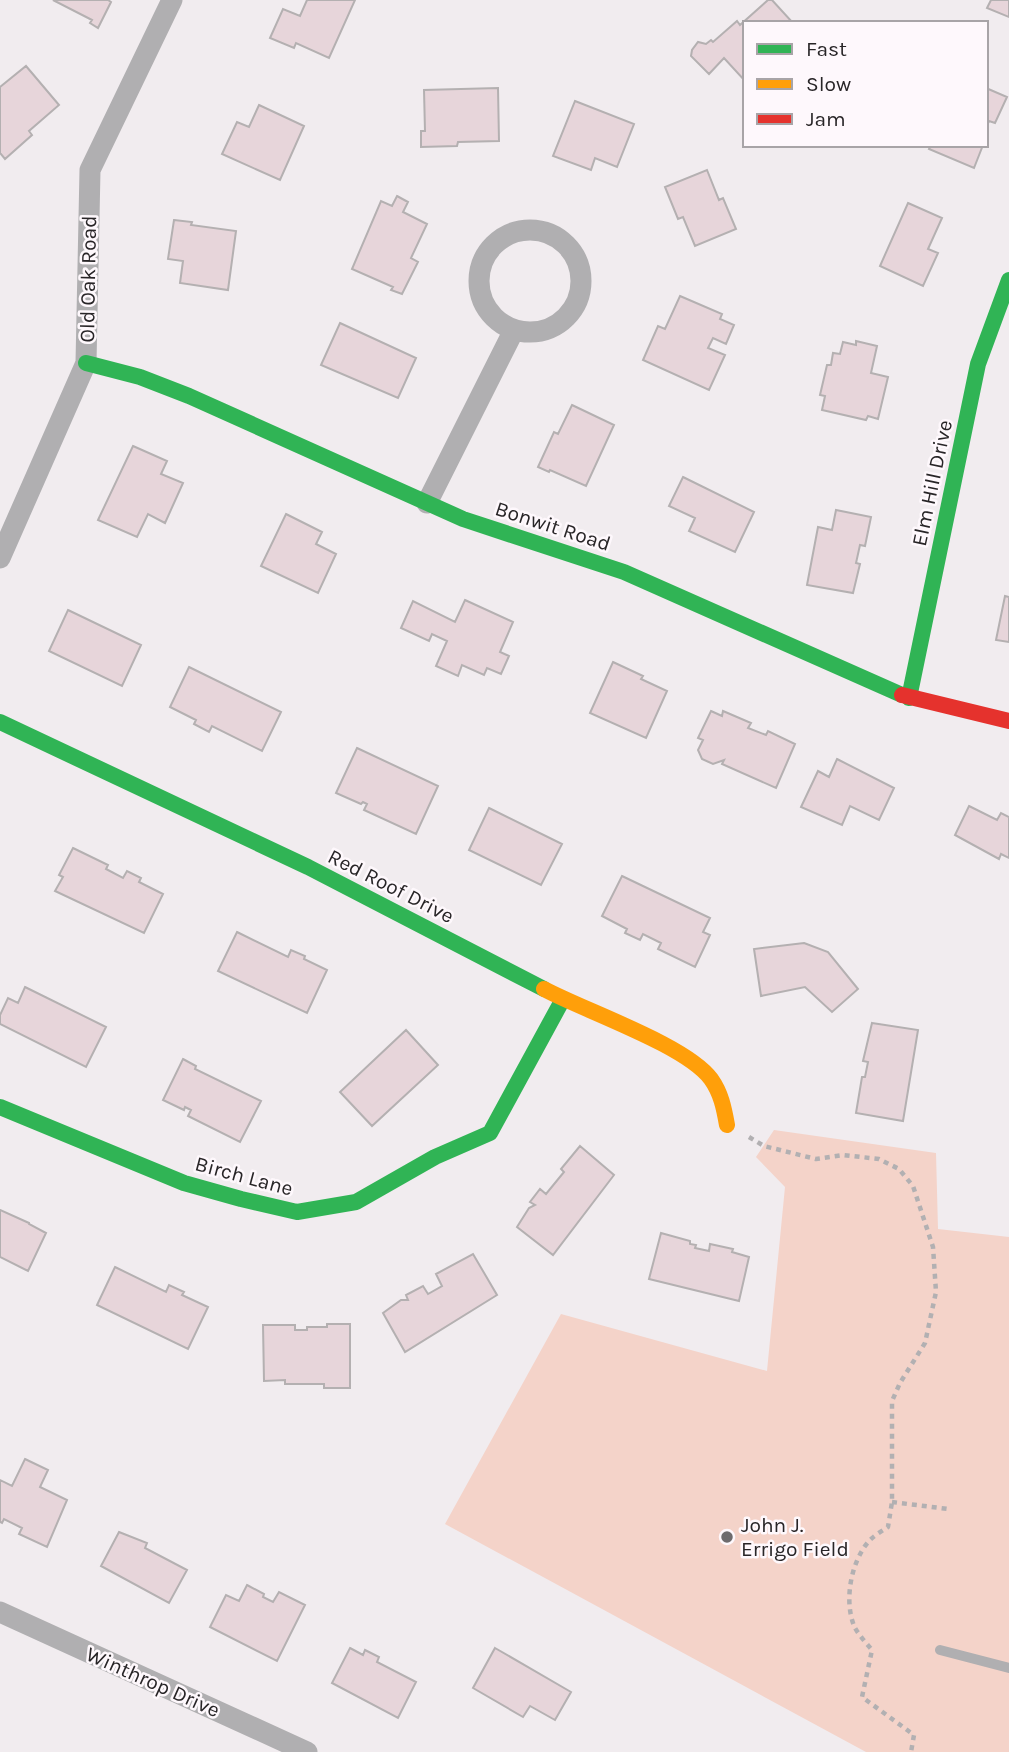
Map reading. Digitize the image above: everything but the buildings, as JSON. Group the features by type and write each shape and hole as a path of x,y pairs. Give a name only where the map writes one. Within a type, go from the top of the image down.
{"street":[{"name":"Old Oak Road","path":"0,558 86,363 90,170 172,0"},
{"path":"533,229 550,233 565,243 576,257 581,273 581,291 575,307 564,320 549,329 531,332 514,330 499,323 488,311 479,288 481,263 489,249 502,237 516,231 533,229"},
{"name":"Elm Hill Drive","path":"909,698 978,364 1009,280"},
{"path":"427,503 514,330"},
{"name":"Bonwit Road","path":"86,363 140,377 189,396 463,519 624,572 909,698 1009,721"},
{"name":"Red Roof Drive","path":"0,722 308,867 563,999 687,1058 709,1078 722,1099 727,1125"},
{"name":"Birch Lane","path":"0,1107 184,1183 242,1199 297,1212 356,1202 435,1157 490,1133 563,999"},
{"name":"Winthrop Drive","path":"0,1612 307,1752"}],"lane":[{"path":"940,1650 1009,1668"}],"path":[{"path":"727,1125 764,1146 816,1159 843,1155 879,1159 899,1169 913,1186 933,1247 936,1292 925,1343 892,1401 892,1502 888,1527 870,1539 859,1556 852,1576 850,1606 855,1628 872,1650 862,1697 914,1735 911,1752"},
{"path":"892,1502 948,1509"}],"shaded area":[{"path":"774,1130 936,1153 938,1229 1009,1237 1009,1752 866,1752 445,1524 561,1314 767,1371 785,1187 756,1157"}],"traffic: fast":[{"path":"909,698 978,364 1009,280"},
{"path":"86,363 140,377 189,396 463,519 624,572 902,695"},
{"path":"0,722 308,867 544,989"},
{"path":"0,1107 184,1183 241,1199 297,1212 356,1202 435,1157 490,1133 563,999"}],"traffic: slow":[{"path":"544,989 658,1041 698,1066 711,1079 717,1090 727,1125"}],"traffic: jam":[{"path":"902,695 1009,721"}],"place":[{"name":"John J. Errigo Field","path":"727,1537"}]}
